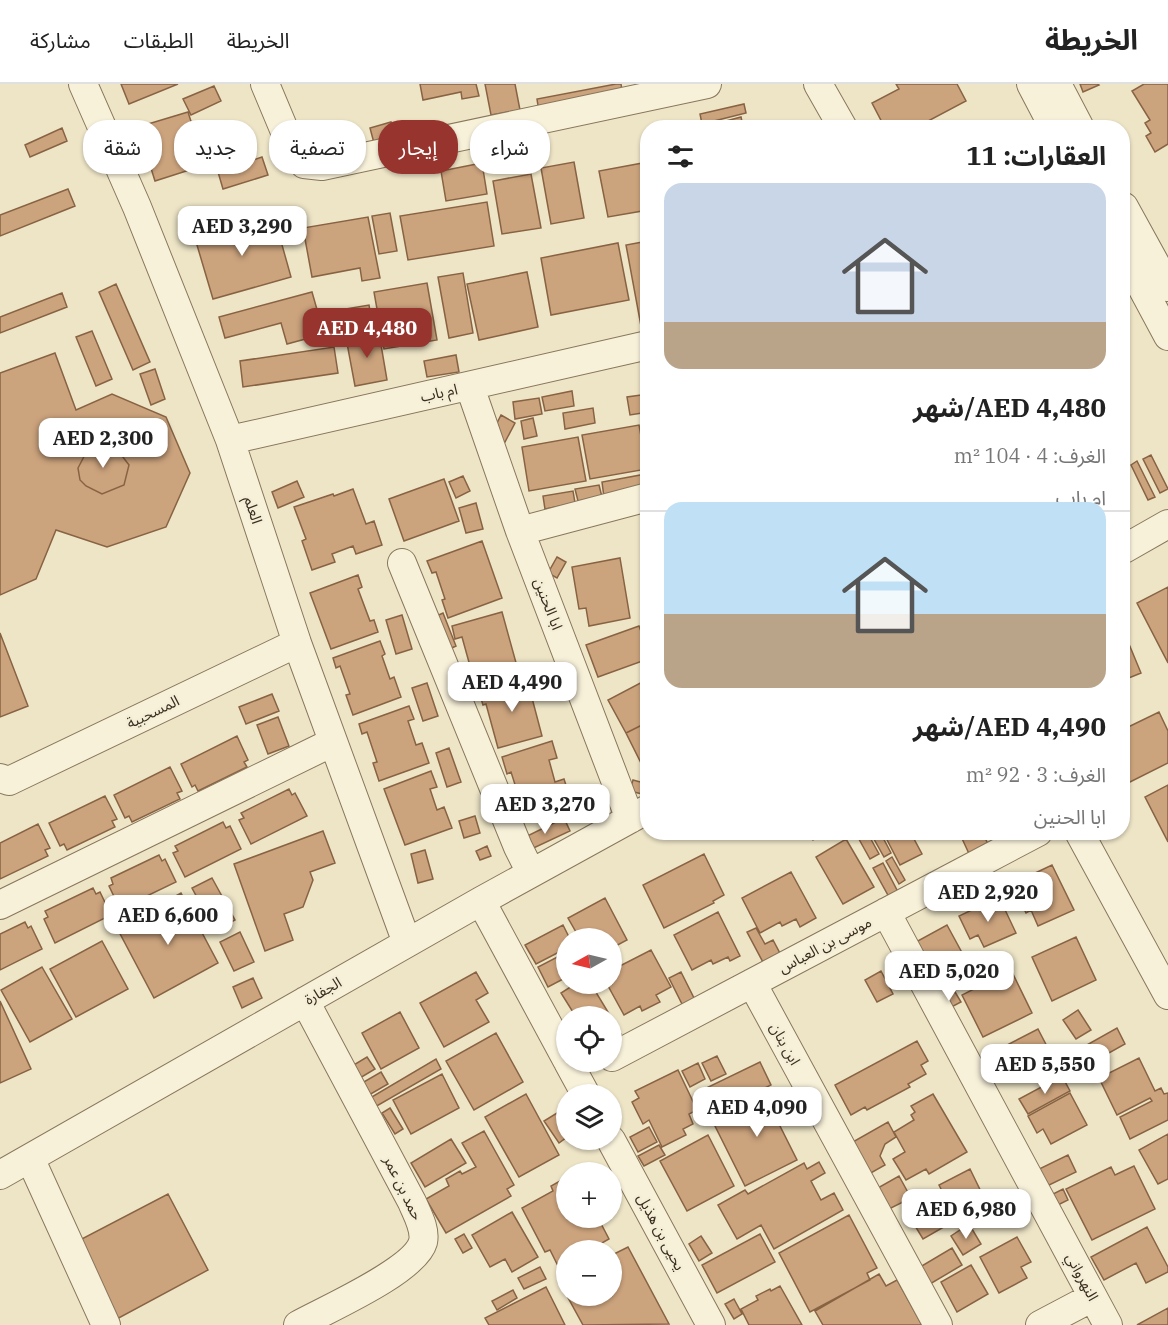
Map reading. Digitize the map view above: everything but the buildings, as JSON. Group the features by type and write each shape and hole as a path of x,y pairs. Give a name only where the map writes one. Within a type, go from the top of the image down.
{"street":[{"name":"العلم","path":"83,84 137,207 230,440 297,643 407,943"},
{"path":"265,84 291,146 304,164 322,166 707,84"},
{"path":"818,84 838,120"},
{"path":"1031,84 1050,120"},
{"path":"1056,84 1076,120"},
{"path":"1130,221 1161,292 1168,336"},
{"path":"1130,260 1161,292"},
{"name":"ام باب","path":"230,440 640,347"},
{"name":"ابا الحنين","path":"470,387 520,531 639,814"},
{"path":"520,531 640,501"},
{"path":"1130,546 1168,524"},
{"path":"402,563 518,847 531,873"},
{"name":"المسحبية","path":"4,779 297,643"},
{"path":"0,905 333,742"},
{"name":"الجفارة","path":"0,1175 481,900 639,814"},
{"name":"موسى بن العباس","path":"622,1052 1023,840"},
{"path":"1083,840 1168,995"},
{"path":"481,900 574,1073"},
{"name":"النهرواني","path":"886,912 1108,1325"},
{"name":"ابن بنان","path":"752,983 939,1325"},
{"name":"حمد بن عمر","path":"298,1325 396,1272 412,1259 423,1242 421,1224 412,1202 305,1001"},
{"name":"يحيى بن هذيل","path":"615,1150 707,1324"},
{"path":"30,1158 106,1325"},
{"path":"1040,1325 1093,1297"}]}
